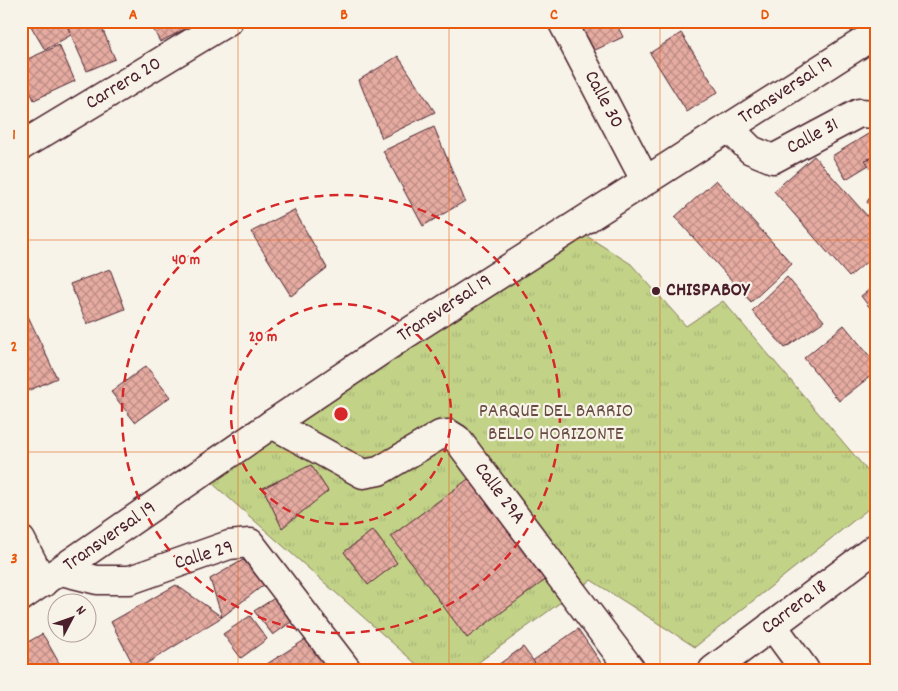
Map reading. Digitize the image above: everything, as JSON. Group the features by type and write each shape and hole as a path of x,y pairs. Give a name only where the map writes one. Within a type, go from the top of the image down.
{"street":[{"name":"Carrera 20","path":"21,146 228,21"},
{"name":"Calle 30","path":"562,21 645,180"},
{"name":"Transversal 19","path":"42,584 272,424 645,180 877,33"},
{"name":"Calle 31","path":"729,128 751,150 773,159 859,113 877,114"},
{"name":"Calle 29A","path":"272,424 363,474 379,471 440,436 449,434 457,439 631,670"},
{"path":"21,540 42,584"},
{"name":"Calle 29","path":"42,584 130,580 230,545 250,543 347,670"},
{"name":"Carrera 18","path":"713,670 877,547"},
{"path":"772,625 805,670"}],"green space":[{"name":"PARQUE DEL BARRIO BELLO HORIZONTE","path":"566,223 631,264 686,326 723,301 877,482 877,502 695,647 591,580 468,670 423,670 194,467"}],"building":[{"path":"28,21 70,21 76,32 45,50"},
{"path":"83,21 99,21 115,59 87,71 68,28"},
{"path":"149,21 181,21 185,29 160,42"},
{"path":"579,21 615,21 623,37 593,51"},
{"path":"681,33 718,92 687,112 650,53"},
{"path":"59,45 75,81 34,100 21,71 21,62"},
{"path":"398,56 435,112 382,138 359,80"},
{"path":"434,127 465,201 423,226 383,151"},
{"path":"873,131 877,134 877,160 846,179 832,156"},
{"path":"814,156 877,227 877,253 849,277 774,191"},
{"path":"877,156 877,178 865,160"},
{"path":"716,180 792,264 751,302 675,217"},
{"path":"877,186 877,214 867,202"},
{"path":"294,210 327,268 291,296 251,232"},
{"path":"110,269 125,309 87,324 70,284"},
{"path":"787,277 824,321 785,348 752,311"},
{"path":"877,284 877,317 861,296"},
{"path":"27,314 57,378 21,394 21,317"},
{"path":"844,325 877,365 877,371 839,401 804,358"},
{"path":"146,366 170,397 135,422 111,392"},
{"path":"311,465 328,491 282,528 263,488"},
{"path":"471,477 556,572 467,638 391,536"},
{"path":"373,530 397,563 368,585 344,552"},
{"path":"243,560 269,581 222,617 210,579"},
{"path":"176,585 222,617 136,670 111,622"},
{"path":"281,594 298,617 273,635 254,611"},
{"path":"250,616 267,639 241,658 223,634"},
{"path":"578,629 606,670 536,670 531,662"},
{"path":"42,634 63,670 24,670 21,664 21,646"},
{"path":"314,634 336,670 271,670 267,664"},
{"path":"523,647 540,670 491,670"}],"place":[{"name":"CHISPABOY","path":"656,291"}]}
